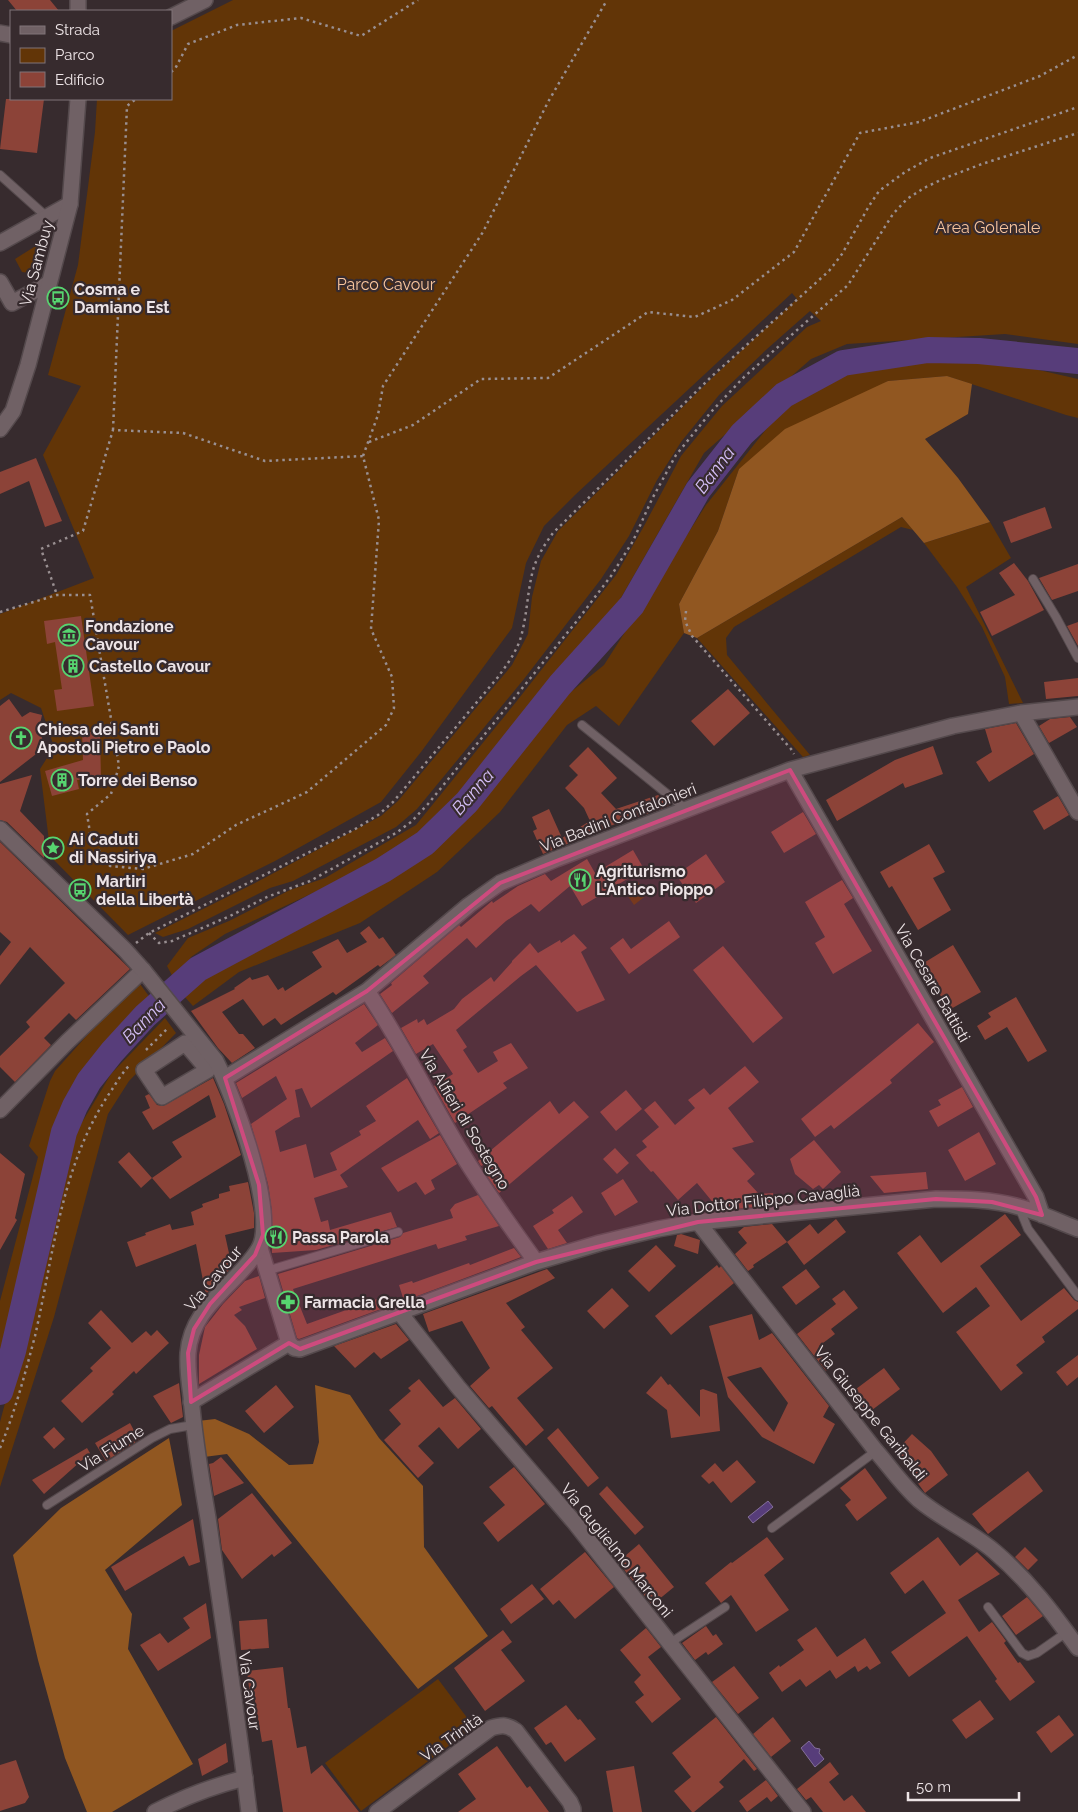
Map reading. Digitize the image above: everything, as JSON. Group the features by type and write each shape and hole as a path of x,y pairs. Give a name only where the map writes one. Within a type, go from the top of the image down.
{"street":[{"path":"172,16 205,0"},
{"name":"Via Sambuy","path":"0,429 13,411 28,365 70,204 78,100"},
{"path":"0,243 70,204"},
{"path":"0,282 12,303 48,284"},
{"name":"Via Badini Confalonieri","path":"225,1078 367,991 469,904 500,883 556,859 795,768 954,726 1021,713 1078,707"},
{"path":"1021,713 1078,812"},
{"name":"Via Cesare Battisti","path":"795,768 1036,1197 1042,1215"},
{"name":"Via Cavour","path":"0,829 125,950 145,972 216,1061 225,1078 238,1112 259,1185 264,1235 260,1248 250,1262 210,1304 194,1329 188,1353 191,1402 245,1778"},
{"path":"0,1110 67,1042 145,972"},
{"name":"Via Alfieri di Sostegno","path":"367,991 385,1018 462,1153 496,1206 536,1262"},
{"name":"Via Dottor Filippo Cavaglià","path":"289,1343 294,1348 300,1349 536,1262 600,1243 698,1222 936,1199 992,1202 1019,1207 1078,1229"},
{"name":"Via Giuseppe Garibaldi","path":"698,1222 876,1451 918,1499 995,1552 1024,1579 1046,1603 1078,1648"},
{"path":"191,1402 289,1343 260,1248"},
{"name":"Via Guglielmo Marconi","path":"400,1313 458,1387 575,1523 803,1812"},
{"name":"Via Trinità","path":"376,1812 490,1728 502,1724 516,1731 570,1802 573,1812"},
{"path":"155,1812 218,1784 245,1778 249,1812"}],"lane":[{"path":"0,176 47,216"},
{"path":"1033,579 1056,616 1078,658"},
{"path":"582,725 687,810"},
{"path":"1019,1207 1028,1229 1078,1296"},
{"path":"266,1272 398,1232"},
{"name":"Via Fiume","path":"47,1505 152,1438 170,1430 194,1424"},
{"path":"772,1528 876,1451"},
{"path":"670,1643 725,1607"},
{"path":"988,1607 1022,1654 1028,1656 1037,1653 1067,1632"}],"path":[{"path":"172,71 188,44 236,25 301,18 361,36 418,0"},
{"path":"0,612 57,595 90,595 119,766 111,794 87,814 91,839 110,866 142,869 193,854 236,825 308,792 386,725 394,708 392,677 371,629 379,520 363,456 378,415 382,386 483,232 548,102 607,0"},
{"path":"369,442 413,425 481,379 548,378 648,312 695,317 732,300 794,252 860,132 919,122 1040,76 1078,55"},
{"path":"57,595 41,549 83,530 113,430 127,106 135,100"},
{"path":"125,950 149,934 357,828 394,802 498,677 511,658 522,633 533,569 542,549 553,532 711,377 829,271 842,254 869,206 880,191 905,172 930,158 1078,107"},
{"path":"149,934 159,942 172,940 230,916 267,897 319,876 396,833 411,822 434,797 611,576 633,541 652,499 676,455 711,412 744,377 848,285 893,214 907,199 945,178 982,164 1078,134"},
{"path":"113,430 183,433 265,462 363,456"},
{"path":"686,611 685,621 692,636 791,749 795,768"},
{"path":"141,1054 168,1028"},
{"path":"0,1448 13,1417 35,1336 60,1212 72,1172 98,1110 127,1067 134,1061"}],"highlighted area":[{"path":"790,770 1036,1197 1042,1215 992,1202 936,1199 698,1222 536,1262 300,1349 289,1343 191,1402 188,1353 194,1329 210,1304 255,1255 263,1235 259,1185 225,1078 367,991 500,883"}],"green space":[{"name":"Parco Cavour","path":"233,0 1078,0 1078,344 1005,334 847,344 811,359 704,453 610,617 437,821 362,870 225,934 191,957 175,981 167,966 188,938 229,921 290,890 325,878 416,825 616,575 681,456 722,406 807,327 821,321 810,311 719,395 681,442 657,480 629,536 601,579 524,679 417,809 396,827 293,881 270,888 188,929 163,937 155,933 255,883 381,816 398,801 512,665 528,634 532,597 541,561 558,531 712,378 797,299 792,293 544,526 526,563 512,628 421,752 381,802 275,861 128,935 51,857 40,769 54,747 41,708 11,693 0,700 0,614 94,578 43,455 81,386 48,375 78,265 95,132 97,100 172,100 172,30"},
{"path":"42,242 36,274 22,272 15,259"},
{"path":"996,360 1078,379 1078,418 947,376 888,381 739,469 718,531 679,604 684,633 619,726 596,706 567,725 500,812 437,872 360,923 239,972 193,1006 183,995 208,970 270,934 390,877 468,816 550,709 604,665 706,505 783,408 836,376 931,361"},
{"path":"902,517 913,530 901,527 734,627 726,638 727,655 810,755 803,757 697,638"},
{"path":"990,522 1011,558 966,587 1023,703 1009,704 1005,677 982,627 957,587 924,543"},
{"path":"637,881 648,894 634,905 623,889"},
{"path":"134,983 140,984 151,999 70,1089 62,1116 53,1164 35,1239 0,1364 0,1301 38,1157 29,1146 50,1081 55,1071"},
{"path":"165,1018 176,1033 129,1081 108,1114 54,1317 0,1487 0,1422 55,1202 78,1129 111,1074"},
{"path":"438,1679 474,1727 361,1811 325,1763"}],"shaded area":[{"path":"947,376 972,384 968,414 925,439 958,478 990,522 924,543 902,517 697,638 684,633 679,604 718,531 739,469 785,429 888,381"},
{"path":"315,1385 350,1395 379,1438 423,1486 424,1547 488,1636 418,1689 227,1454 204,1457 198,1421 215,1419 249,1434 289,1465 313,1464 319,1442"},
{"path":"169,1438 182,1505 105,1570 132,1614 128,1649 193,1764 112,1812 87,1812 65,1758 38,1660 13,1555 61,1508"},
{"path":"768,1501 773,1507 753,1523 748,1517"},
{"path":"809,1741 815,1748 820,1749 819,1753 824,1759 815,1767 801,1748"}],"building":[{"path":"8,0 50,0 58,10 16,10"},
{"path":"6,99 44,100 37,153 0,149"},
{"path":"36,458 62,521 45,527 29,481 0,494 0,472"},
{"path":"1045,507 1052,528 1011,543 1003,522"},
{"path":"1014,563 1028,581 1044,610 992,636 980,612 1015,595 999,573"},
{"path":"1078,564 1078,591 1052,600 1039,578"},
{"name":"Castello Cavour","path":"81,616 94,706 57,711 54,690 62,689 55,642 47,644 44,621"},
{"path":"1078,622 1078,646 1067,626"},
{"path":"1078,678 1078,696 1046,699 1044,682"},
{"path":"728,689 750,713 714,746 691,721"},
{"name":"Chiesa dei Santi Apostoli Pietro e Paolo","path":"9,699 22,717 30,712 42,715 39,729 43,741 40,751 0,782 0,706"},
{"path":"1070,717 1077,727 1049,743 1039,726 1050,719"},
{"path":"1016,723 1034,754 989,782 976,762 992,752 985,729"},
{"path":"82,732 100,732 101,780 77,780 79,789 52,796 45,771 83,760"},
{"path":"933,746 943,774 905,788 903,783 837,821 826,800 895,760"},
{"path":"588,747 617,778 601,793 616,809 658,795 671,805 639,817 637,815 543,854 533,831 537,829 532,817 549,809 562,838 590,821 584,808 565,788 578,775 569,766"},
{"path":"32,775 20,811 44,836 44,858 7,822 0,820 0,784"},
{"path":"1058,796 1069,815 1044,830 1033,811"},
{"path":"803,812 816,834 784,853 771,832"},
{"path":"0,842 130,969 76,1020 69,1013 44,1038 51,1045 15,1082 0,1067 0,1056 30,1027 26,1022 65,983 30,947 0,985 0,956 11,942 0,932"},
{"path":"929,844 945,872 933,878 951,910 918,930 892,886 889,888 880,872"},
{"path":"633,850 644,869 582,906 570,886 539,912 531,904 506,921 476,948 467,938 423,976 429,983 392,1013 380,994 459,925 461,927 492,901 493,903 518,886 545,874 551,881 587,859 595,873"},
{"path":"706,854 725,882 696,903 676,875"},
{"path":"842,880 853,898 844,904 872,951 833,974 815,943 825,937 805,902"},
{"path":"669,921 680,937 629,974 610,948 623,938 631,949"},
{"path":"369,926 379,939 383,937 396,955 380,967 378,965 336,995 333,992 281,1025 275,1018 263,1026 243,999 222,1012 239,1034 243,1034 255,1048 232,1063 218,1048 191,1011 235,989 250,977 252,980 268,975 278,990 283,987 285,991 322,967 312,952 338,939 347,953 367,942 360,933"},
{"path":"574,934 587,948 581,952 605,1000 577,1012 536,965 521,976 456,1030 467,1047 463,1050 478,1073 498,1061 493,1052 511,1043 528,1068 503,1083 507,1088 455,1123 434,1086 453,1074 433,1044 416,1054 401,1028 417,1019 418,1023 424,1019 427,1025 454,1009 462,999 491,977 494,982 530,943 538,953 560,940 561,943"},
{"path":"953,945 981,992 949,1010 922,964"},
{"path":"723,946 783,1018 753,1043 693,970"},
{"path":"1016,997 1047,1051 1028,1062 1007,1027 985,1040 977,1026 991,1017 988,1013"},
{"path":"364,1004 378,1025 355,1043 362,1052 385,1038 393,1051 311,1108 302,1088 295,1090 300,1117 295,1118 275,1131 280,1152 306,1144 314,1178 337,1170 330,1153 361,1135 359,1131 376,1121 366,1106 407,1078 439,1133 430,1139 418,1120 340,1175 348,1187 314,1198 321,1222 328,1220 330,1230 391,1212 397,1227 316,1250 272,1253 272,1212 268,1184 251,1124 287,1099 276,1076 242,1098 236,1083"},
{"path":"918,1023 934,1042 890,1080 892,1083 834,1129 831,1125 815,1137 801,1119"},
{"path":"745,1066 759,1082 728,1108 754,1142 732,1148 755,1174 747,1181 759,1194 773,1193 775,1205 727,1210 720,1201 715,1205 697,1183 678,1200 653,1171 651,1172 636,1155 647,1147 642,1141 659,1127 644,1110 655,1101 675,1125 695,1108 688,1100 704,1088 710,1095"},
{"path":"213,1078 241,1155 170,1199 152,1178 182,1157 172,1142 216,1117 209,1095 153,1130 142,1112 150,1108 145,1096 149,1094 157,1105 163,1106"},
{"path":"962,1087 973,1107 938,1127 929,1111 941,1105 938,1100"},
{"path":"626,1090 642,1109 616,1131 600,1112"},
{"path":"550,1101 559,1114 574,1101 589,1117 499,1193 482,1169 487,1163 481,1166 478,1161"},
{"path":"979,1132 996,1164 965,1181 948,1150"},
{"path":"440,1135 457,1164 431,1180 435,1189 425,1195 416,1182 398,1192 381,1168"},
{"path":"814,1140 841,1172 823,1189 819,1185 813,1189 795,1174 790,1159"},
{"path":"615,1148 629,1163 617,1174 603,1159"},
{"path":"129,1152 152,1178 141,1188 118,1162"},
{"path":"0,1153 25,1174 15,1218 17,1220 0,1250"},
{"path":"926,1172 928,1189 884,1193 870,1176"},
{"path":"623,1179 638,1202 615,1216 601,1193"},
{"path":"248,1182 254,1213 254,1228 225,1235 232,1267 207,1293 205,1291 196,1244 136,1267 127,1242 170,1224 172,1230 194,1225 191,1212 203,1207 202,1204 219,1198 219,1194 230,1191 229,1186"},
{"path":"478,1195 499,1226 465,1236 467,1240 438,1249 436,1244 293,1289 307,1324 377,1299 381,1309 299,1339 297,1338 278,1274 400,1237 403,1233 453,1218 450,1210 455,1204"},
{"path":"572,1196 583,1212 558,1230 567,1243 548,1249 533,1226 554,1213 552,1210"},
{"path":"1005,1214 1021,1235 980,1266 1021,1321 1064,1288 1078,1302 1078,1309 1042,1337 1045,1342 1016,1365 1023,1373 1001,1391 956,1332 990,1306 976,1287 943,1313 897,1253 920,1235 941,1263"},
{"path":"836,1219 846,1232 804,1265 787,1242 810,1224 818,1234"},
{"path":"772,1224 787,1242 753,1265 754,1267 748,1271 735,1254 747,1243 738,1232 744,1227"},
{"path":"681,1234 700,1240 698,1254 674,1246 677,1235"},
{"path":"656,1245 676,1266 649,1292 628,1271"},
{"path":"514,1248 521,1257 404,1301 399,1285 412,1281 413,1283 469,1263 470,1265"},
{"path":"717,1265 719,1268 721,1266 734,1283 671,1335 655,1316"},
{"path":"547,1269 555,1278 506,1303 525,1327 521,1330 553,1368 517,1398 544,1430 526,1446 492,1406 489,1408 470,1386 490,1368 462,1321 429,1332 423,1314"},
{"path":"806,1269 820,1287 796,1305 782,1287"},
{"path":"259,1276 265,1298 239,1307 242,1310 234,1315 245,1326 257,1349 199,1384 199,1355 205,1327 223,1304 245,1281"},
{"path":"612,1288 629,1306 604,1329 587,1311"},
{"path":"844,1290 858,1308 831,1329 835,1334 819,1346 834,1365 826,1371 797,1334 836,1304 832,1299"},
{"path":"101,1310 132,1343 146,1331 151,1336 157,1330 169,1343 136,1374 134,1371 112,1392 114,1394 82,1423 61,1401 93,1371 90,1368 111,1348 88,1323"},
{"path":"752,1314 759,1340 772,1333 829,1406 823,1417 835,1424 814,1464 762,1437 728,1397 709,1326","holes":["761,1367 788,1403 774,1432 727,1377"]},
{"path":"396,1324 409,1340 381,1359 374,1352 355,1368 334,1346"},
{"path":"1078,1355 1078,1377 1067,1386 1056,1372"},
{"path":"884,1368 900,1389 868,1413 852,1392"},
{"path":"661,1376 700,1417 700,1390 703,1389 717,1394 720,1431 671,1438 667,1410 646,1393"},
{"path":"419,1379 443,1407 455,1398 481,1429 458,1449 439,1427 418,1446 434,1463 418,1478 384,1440 401,1424 389,1410 411,1391 408,1388"},
{"path":"179,1383 183,1417 171,1423 153,1396"},
{"path":"276,1385 294,1407 264,1433 245,1411"},
{"path":"130,1423 139,1440 106,1461 95,1443"},
{"path":"54,1427 65,1439 54,1449 43,1437"},
{"path":"558,1428 599,1478 588,1487 547,1438"},
{"path":"912,1434 931,1451 948,1475 925,1493 909,1471 912,1468 895,1452"},
{"path":"87,1448 90,1453 44,1494 32,1480"},
{"path":"221,1457 244,1483 214,1496 209,1464"},
{"path":"737,1460 756,1482 731,1503 713,1481 709,1484 701,1476 715,1463 723,1472"},
{"path":"514,1467 545,1504 498,1542 483,1523 505,1505 489,1487"},
{"path":"865,1468 887,1498 857,1521 845,1505 851,1500 840,1488"},
{"path":"1028,1471 1043,1491 988,1534 972,1514"},
{"path":"607,1486 644,1527 635,1535 599,1494"},
{"path":"252,1493 292,1543 274,1557 272,1554 242,1579 222,1550 218,1519"},
{"path":"193,1519 200,1562 189,1566 184,1556 125,1591 111,1567"},
{"path":"767,1537 784,1559 764,1575 789,1610 756,1632 731,1595 721,1603 705,1583"},
{"path":"938,1537 960,1566 977,1552 1000,1574 958,1600 979,1632 992,1622 1006,1641 1004,1643 1018,1663 1020,1662 1035,1682 1010,1701 967,1636 909,1677 891,1652 946,1613 923,1580 905,1594 890,1573"},
{"path":"639,1544 674,1587 652,1605 618,1562"},
{"path":"1025,1547 1038,1560 1028,1570 1015,1557"},
{"path":"585,1552 614,1587 575,1619 559,1600 553,1605 540,1589"},
{"path":"532,1584 544,1599 511,1624 500,1609"},
{"path":"1027,1597 1043,1616 1016,1635 1002,1616"},
{"path":"206,1603 211,1638 158,1671 140,1645 160,1633 168,1643 190,1628 183,1618"},
{"path":"267,1619 269,1648 241,1650 239,1621"},
{"path":"706,1626 713,1636 716,1634 723,1644 708,1655 706,1652 695,1660 682,1643"},
{"path":"816,1627 837,1657 865,1638 881,1663 870,1670 867,1666 858,1672 855,1666 836,1679 830,1670 806,1687 800,1679 782,1692 769,1673 804,1650 797,1640"},
{"path":"646,1628 661,1647 648,1657 681,1699 652,1723 635,1702 644,1695 634,1682 641,1675 620,1650"},
{"path":"503,1630 512,1642 501,1650 525,1681 485,1711 454,1668"},
{"path":"734,1666 759,1698 738,1714 712,1682"},
{"path":"283,1667 288,1708 290,1708 297,1748 306,1746 311,1774 322,1765 359,1812 283,1812 272,1740 262,1742 254,1695 250,1696 247,1671"},
{"path":"980,1700 994,1719 966,1739 952,1720"},
{"path":"566,1705 596,1739 565,1762 551,1742 546,1745 534,1728"},
{"path":"1059,1715 1074,1735 1051,1753 1036,1732"},
{"path":"716,1717 757,1769 754,1771 744,1759 719,1782 724,1787 692,1812 674,1791 691,1777 672,1753"},
{"path":"773,1717 791,1741 771,1757 753,1734"},
{"path":"226,1743 228,1762 202,1776 198,1759"},
{"path":"497,1746 527,1788 530,1786 549,1812 458,1812 476,1799 458,1774"},
{"path":"16,1760 29,1797 25,1803 0,1811 0,1765"},
{"path":"830,1762 839,1774 829,1782 844,1801 852,1795 866,1812 823,1812 811,1797 806,1800 797,1789"},
{"path":"634,1766 642,1812 613,1812 606,1771"},
{"path":"766,1780 778,1796 771,1802 767,1797 747,1812 739,1801"}],"waterway":[{"name":"Banna","path":"0,1392 13,1351 64,1132 75,1106 89,1081 112,1052 145,1016 198,969 383,870 425,843 467,802 560,685 632,605 698,490 742,434 784,395 843,363 928,350 979,351 1078,361"}],"place":[{"name":"Cosma e Damiano Est","path":"58,298"},
{"name":"Fondazione Cavour","path":"69,635"},
{"name":"Castello Cavour","path":"73,666"},
{"name":"Chiesa dei Santi Apostoli Pietro e Paolo","path":"21,738"},
{"name":"Torre dei Benso","path":"62,780"},
{"name":"Ai Caduti di Nassiriya","path":"53,848"},
{"name":"Agriturismo L'Antico Pioppo","path":"580,880"},
{"name":"Martiri della Libertà","path":"80,890"},
{"name":"Passa Parola","path":"276,1237"},
{"name":"Farmacia Grella","path":"288,1302"}],"park label":[{"name":"Area Golenale","path":"988,227"}]}
